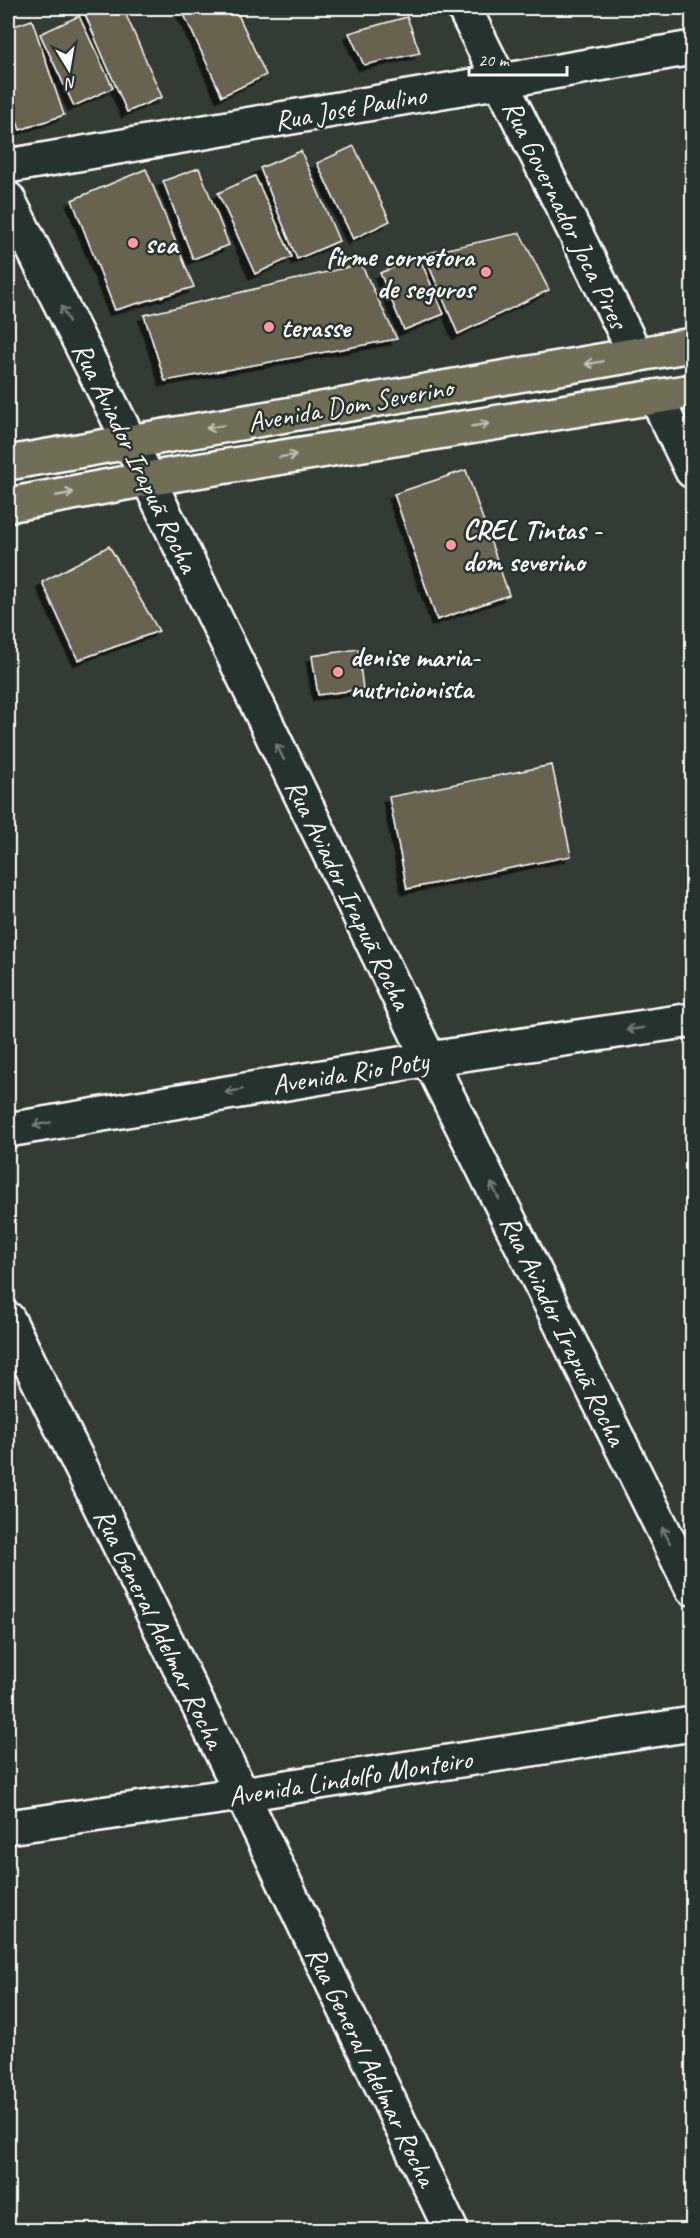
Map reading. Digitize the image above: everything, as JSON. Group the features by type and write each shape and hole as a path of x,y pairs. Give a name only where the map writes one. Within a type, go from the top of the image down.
{"main road":[{"name":"Avenida Dom Severino","path":"8,463 693,345"},
{"name":"Avenida Dom Severino","path":"8,505 147,479 693,391"}],"street":[{"name":"Rua Governador Joca Pires","path":"464,8 636,356"},
{"name":"Rua José Paulino","path":"8,166 693,48"},
{"name":"Rua Aviador Irapuã Rocha","path":"8,200 130,442 429,1059 693,1587"},
{"path":"656,397 693,471"},
{"name":"Avenida Rio Poty","path":"8,1130 429,1059 693,1020"},
{"name":"Rua General Adelmar Rocha","path":"8,1319 242,1794 451,2230"},
{"name":"Avenida Lindolfo Monteiro","path":"8,1827 242,1794 693,1724"}],"building":[{"path":"95,8 123,8 162,97 127,112 84,12"},
{"path":"181,8 235,8 266,75 222,96"},
{"path":"79,16 113,88 74,106 40,34"},
{"path":"407,17 420,53 364,65 349,33"},
{"path":"32,20 64,115 20,130 8,95 8,28"},
{"path":"354,146 390,221 353,239 317,163"},
{"path":"301,151 339,241 297,259 260,168"},
{"path":"199,168 229,245 193,259 163,181"},
{"name":"sca","path":"146,169 194,287 115,310 72,200"},
{"path":"255,176 292,257 255,274 218,193"},
{"name":"firme corretora de seguros","path":"520,233 549,290 458,334 424,254"},
{"path":"419,257 444,314 404,330 380,273"},
{"name":"terasse","path":"361,264 397,339 165,381 144,315"},
{"name":"CREL Tintas - dom severino","path":"466,470 509,595 437,620 394,494"},
{"path":"109,546 159,631 78,660 42,582"},
{"name":"denise maria- nutricionista","path":"358,649 363,689 318,695 312,656"},
{"path":"552,765 571,856 407,889 389,797"}],"place":[{"name":"sca","path":"133,243"},
{"name":"firme corretora de seguros","path":"486,272"},
{"name":"terasse","path":"269,327"},
{"name":"CREL Tintas - dom severino","path":"451,545"},
{"name":"denise maria- nutricionista","path":"338,672"}]}
